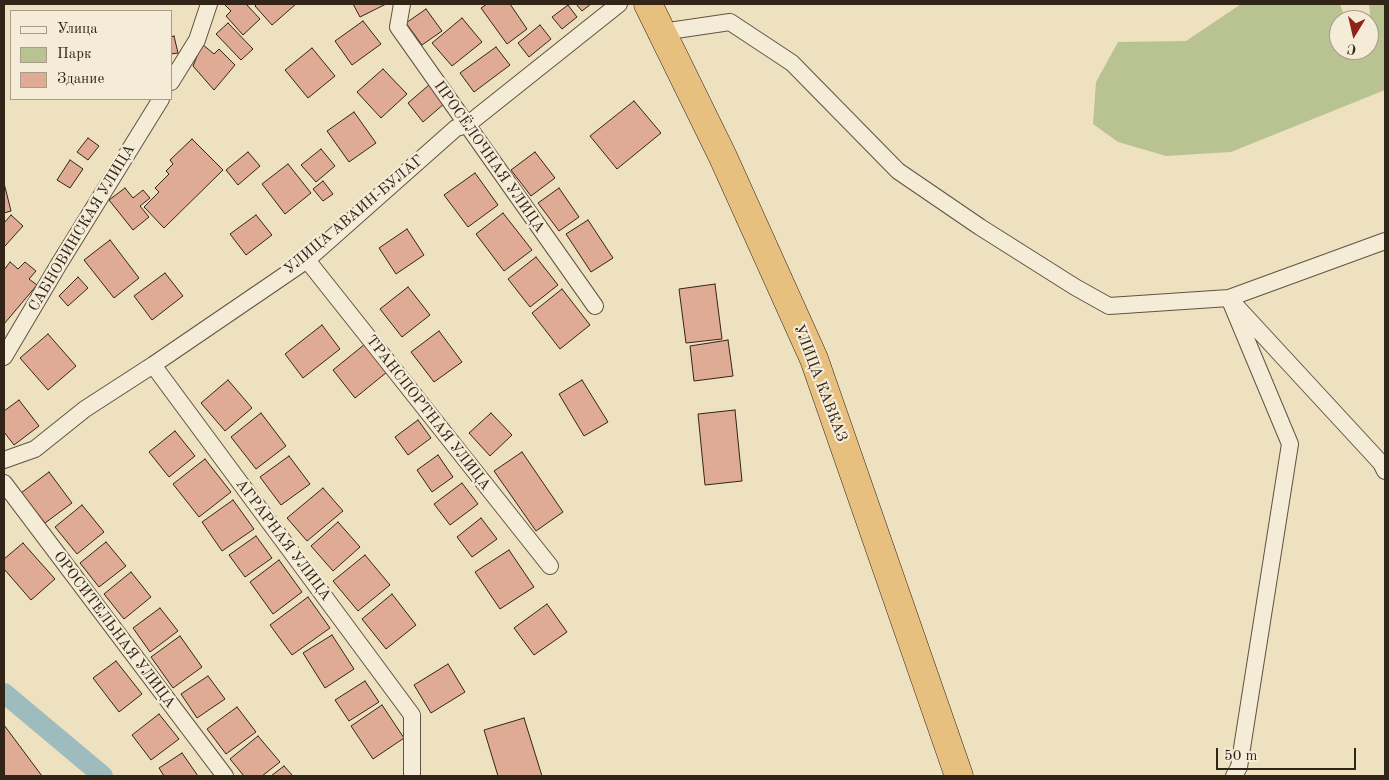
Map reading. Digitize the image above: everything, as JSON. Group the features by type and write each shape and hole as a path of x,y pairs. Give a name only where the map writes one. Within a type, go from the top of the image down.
{"highway":[{"name":"УЛИЦА КАВКАЗ","path":"648,4 723,157 814,359 959,776"}],"street":[{"path":"172,80 198,40 209,4"},
{"name":"ПРОСЁЛОЧНАЯ УЛИЦА","path":"402,4 398,27 595,306"},
{"name":"УЛИЦА АВАИН-БУЛАГ","path":"4,460 36,449 85,409 154,365 307,260 456,128 467,125 619,4"},
{"path":"662,32 730,22 792,63 898,171 980,227 1075,287 1109,306 1229,298 1385,241"},
{"name":"САБНОВИНСКАЯ УЛИЦА","path":"4,357 160,100"},
{"name":"ТРАНСПОРТНАЯ УЛИЦА","path":"307,260 550,566"},
{"path":"1229,298 1381,463 1385,470"},
{"path":"1229,298 1290,444 1239,767 1234,776"},
{"name":"АГРАРНАЯ УЛИЦА","path":"154,365 412,714 412,776"},
{"name":"ОРОСИТЕЛЬНАЯ УЛИЦА","path":"4,483 225,776"}],"green space":[{"path":"1241,4 1340,4 1342,10 1329,10 1329,60 1379,60 1379,10 1370,10 1369,4 1385,4 1385,90 1231,152 1166,156 1118,142 1093,124 1096,82 1118,42 1186,41"}],"building":[{"path":"224,4 246,4 260,19 243,35 226,16 231,11"},
{"path":"257,4 296,4 272,25 255,6"},
{"path":"353,4 386,4 360,17"},
{"path":"487,4 510,4 527,29 507,44 481,8"},
{"path":"576,4 591,4 582,11"},
{"path":"568,5 577,17 562,29 552,17"},
{"path":"426,9 442,31 422,45 406,23"},
{"path":"462,18 482,42 452,66 432,43"},
{"path":"363,21 381,44 352,65 335,41"},
{"path":"228,23 253,49 241,60 216,34"},
{"path":"540,25 551,39 529,57 518,43"},
{"path":"174,36 178,53 172,54 172,37"},
{"path":"202,44 214,54 219,49 235,65 214,90 193,66"},
{"path":"496,47 510,65 474,92 460,73"},
{"path":"312,48 335,76 308,98 285,70"},
{"path":"383,69 407,94 381,118 357,92"},
{"path":"429,85 445,103 423,122 408,103"},
{"path":"634,101 661,133 617,169 590,136"},
{"path":"354,112 376,143 349,162 327,131"},
{"path":"88,138 99,146 88,160 77,152"},
{"path":"192,139 223,170 164,228 144,207 159,192 155,188 169,174 166,171 173,164 170,160"},
{"path":"321,149 335,166 316,182 301,165"},
{"path":"248,152 260,166 238,185 226,170"},
{"path":"535,152 555,178 531,196 511,170"},
{"path":"70,160 83,169 70,188 57,180"},
{"path":"288,164 311,193 285,214 262,184"},
{"path":"475,173 498,205 468,227 444,195"},
{"path":"323,181 333,194 323,201 313,189"},
{"path":"4,183 11,211 4,213"},
{"path":"125,188 133,198 143,190 150,198 140,206 149,217 133,230 109,200"},
{"path":"559,188 579,217 559,231 538,203"},
{"path":"503,213 532,250 504,271 476,234"},
{"path":"11,215 23,226 5,246 4,223"},
{"path":"256,215 272,235 246,255 230,234"},
{"path":"588,220 613,258 591,272 566,234"},
{"path":"407,229 424,255 396,274 379,248"},
{"path":"110,240 139,278 114,298 84,260"},
{"path":"536,257 558,285 530,307 508,279"},
{"path":"10,262 18,269 25,262 36,271 29,279 37,285 4,324 4,270"},
{"path":"165,273 183,296 152,320 134,296"},
{"path":"78,277 88,288 68,306 59,296"},
{"path":"715,284 722,339 686,343 679,289"},
{"path":"408,287 430,315 402,337 380,309"},
{"path":"562,289 590,325 560,349 532,313"},
{"path":"322,325 340,349 303,378 285,354"},
{"path":"439,331 462,362 434,382 411,352"},
{"path":"48,334 76,366 48,390 20,358"},
{"path":"728,340 733,376 694,381 690,346"},
{"path":"365,344 387,372 355,398 333,370"},
{"path":"228,380 252,408 225,431 201,403"},
{"path":"582,380 608,422 584,436 559,394"},
{"path":"19,400 39,426 14,445 4,432 4,411"},
{"path":"735,410 742,481 705,485 698,414"},
{"path":"261,413 286,446 256,469 231,437"},
{"path":"491,413 512,435 490,456 469,433"},
{"path":"418,420 431,438 408,455 395,437"},
{"path":"175,431 195,456 169,477 149,452"},
{"path":"522,452 563,512 536,531 494,471"},
{"path":"438,455 453,477 432,492 417,470"},
{"path":"289,456 310,484 281,505 260,477"},
{"path":"205,459 231,492 199,517 173,484"},
{"path":"49,472 72,503 45,523 21,493"},
{"path":"462,483 478,504 450,525 434,504"},
{"path":"323,488 343,511 307,541 287,518"},
{"path":"233,500 254,529 222,551 202,522"},
{"path":"82,505 104,532 77,554 55,527"},
{"path":"481,518 497,539 472,557 457,537"},
{"path":"338,522 360,547 333,571 311,546"},
{"path":"256,536 272,558 245,577 229,555"},
{"path":"106,542 126,566 99,587 80,563"},
{"path":"23,543 55,579 31,600 4,569 4,559"},
{"path":"509,550 534,587 500,609 475,572"},
{"path":"365,555 390,585 358,611 333,581"},
{"path":"279,560 302,592 273,614 250,582"},
{"path":"131,572 151,597 124,619 104,594"},
{"path":"392,594 416,625 386,649 362,619"},
{"path":"308,597 330,628 292,655 270,625"},
{"path":"547,604 567,632 534,655 514,628"},
{"path":"160,608 178,631 150,652 133,628"},
{"path":"332,635 354,669 325,688 303,653"},
{"path":"180,636 202,667 173,688 151,657"},
{"path":"116,661 142,694 119,712 93,678"},
{"path":"448,664 465,692 431,713 414,685"},
{"path":"208,676 225,699 197,718 181,694"},
{"path":"365,681 379,702 349,721 335,700"},
{"path":"382,705 404,738 373,759 351,726"},
{"path":"237,707 256,732 226,754 207,729"},
{"path":"159,714 179,739 151,760 132,735"},
{"path":"524,718 542,776 498,776 484,730"},
{"path":"4,725 42,776 4,776"},
{"path":"258,736 280,762 262,776 244,776 230,759"},
{"path":"182,753 198,776 164,776 159,768"},
{"path":"284,766 293,776 271,776"}],"waterway":[{"path":"4,693 103,776"}]}
